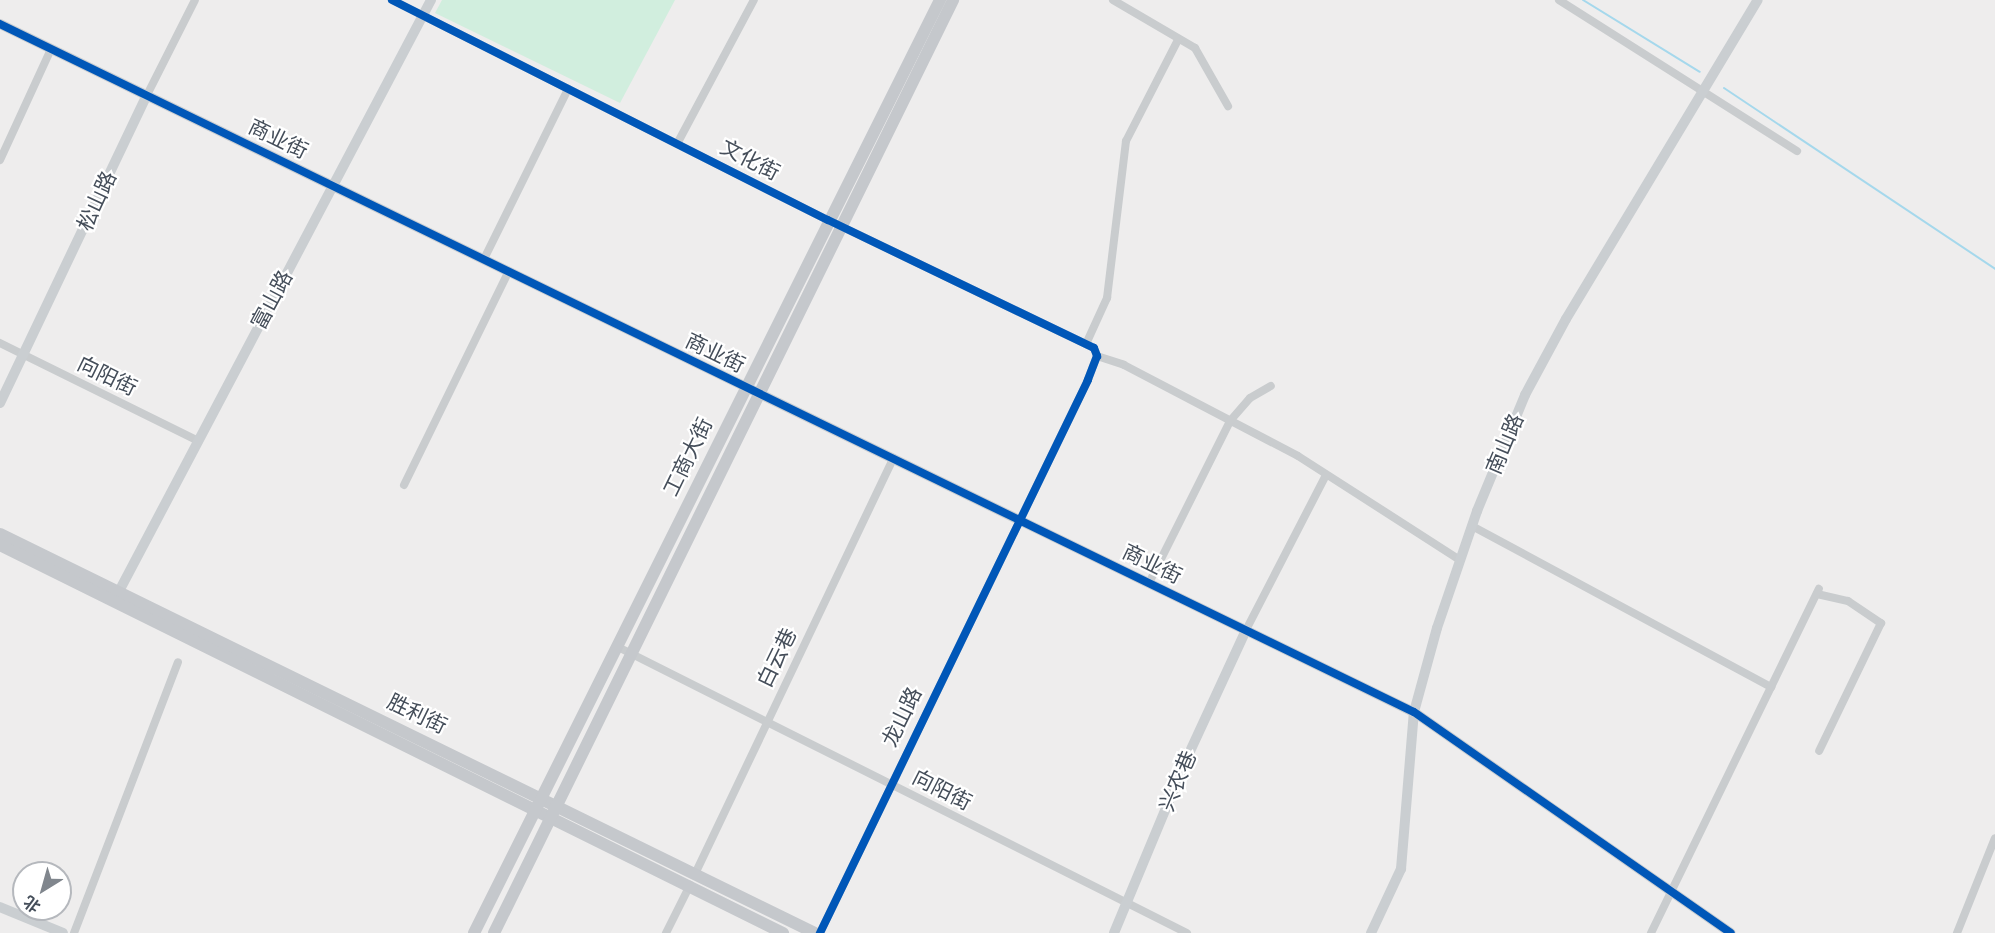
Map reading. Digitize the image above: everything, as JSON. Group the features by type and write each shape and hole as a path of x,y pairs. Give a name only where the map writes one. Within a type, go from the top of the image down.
{"main road":[{"name":"工商大街","path":"474,933 828,220 940,0"},
{"name":"工商大街","path":"494,933 840,225 953,0"},
{"name":"胜利街","path":"0,534 116,596 552,817 815,933"},
{"name":"胜利街","path":"0,545 116,596 542,796 692,879 783,933"}],"street":[{"name":"松山路","path":"0,403 25,356 147,95 195,0"},
{"name":"文化街","path":"392,0 828,220 1086,344 1096,352 1230,421 1326,475 1460,560"},
{"name":"富山路","path":"116,596 431,0"},
{"path":"677,144 754,0"},
{"path":"1113,0 1195,48 1228,106"},
{"path":"1559,0 1797,151"},
{"name":"南山路","path":"1371,933 1401,869 1414,712 1460,560 1525,395 1566,319 1758,0"},
{"name":"商业街","path":"0,24 509,271 758,395 893,458 1414,712 1731,933"},
{"path":"1086,344 1107,298 1126,141 1178,40"},
{"path":"0,160 51,49"},
{"path":"484,259 568,89"},
{"path":"404,485 509,271"},
{"name":"向阳街","path":"0,343 198,441"},
{"name":"龙山路","path":"820,933 1019,519 1096,352"},
{"path":"1149,583 1230,421 1250,399 1271,386"},
{"name":"白云巷","path":"666,933 893,458"},
{"path":"1246,630 1326,475"},
{"path":"1472,526 1771,687"},
{"path":"1651,933 1818,592 1848,601 1881,623 1819,752"},
{"name":"兴农巷","path":"1114,933 1246,630"},
{"name":"向阳街","path":"616,646 1187,933"},
{"path":"74,933 178,662"},
{"path":"1956,933 1995,838"},
{"path":"0,907 63,933"}],"green space":[{"path":"442,0 675,0 620,103 435,13"}],"waterway":[{"path":"1583,0 1700,72"},
{"path":"1724,88 1995,269"}],"cycle path":[{"path":"392,0 828,220 1094,348 1097,356 1088,380 820,933"},
{"path":"0,24 1414,712 1731,933"}]}
